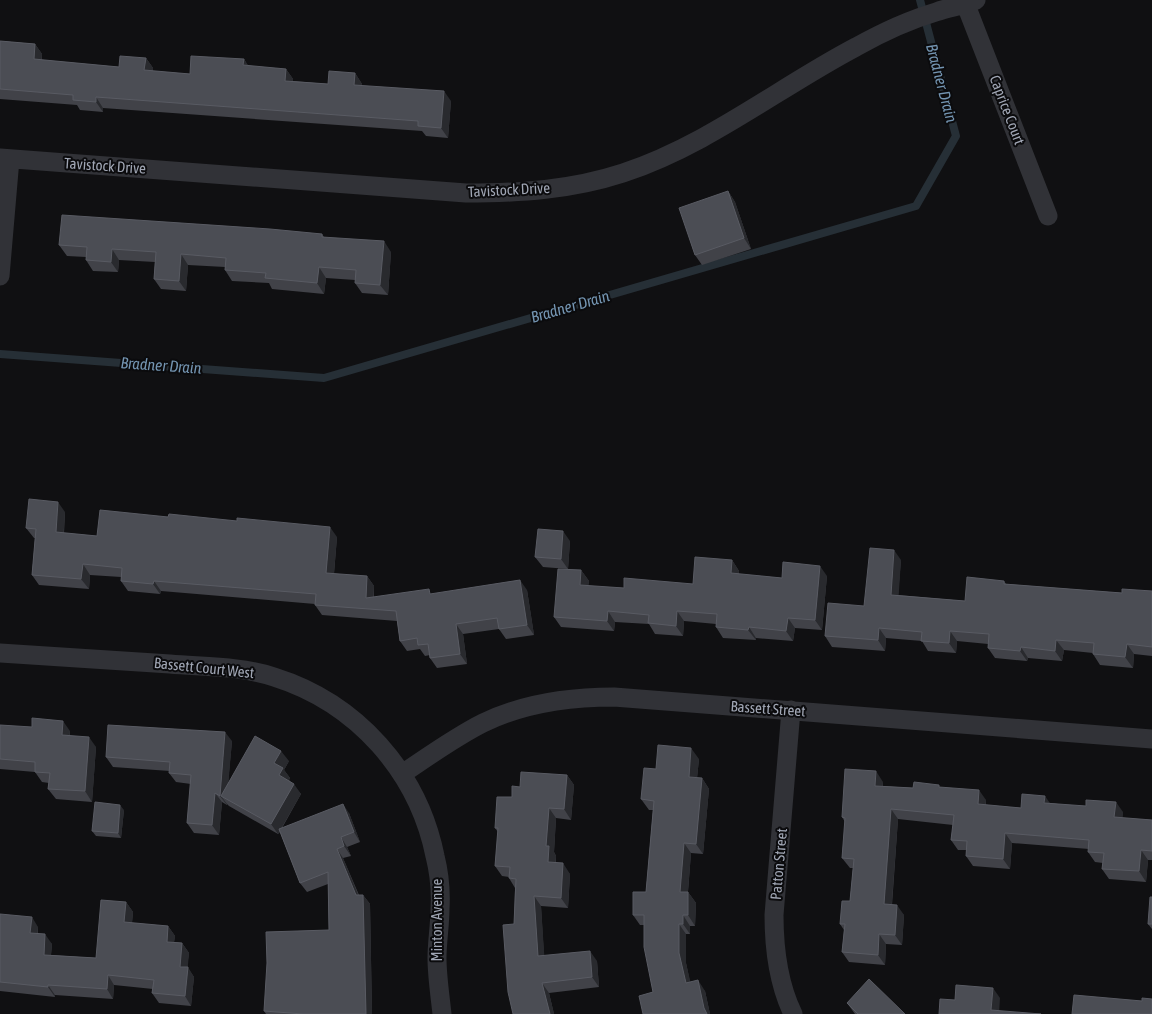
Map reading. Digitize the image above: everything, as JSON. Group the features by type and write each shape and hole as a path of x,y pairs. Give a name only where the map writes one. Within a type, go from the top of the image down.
{"street":[{"name":"Tavistock Drive","path":"5,158 466,193 523,192 568,187 623,173 674,153 856,46 900,26 969,1"},
{"name":"Caprice Court","path":"969,1 1048,216"},
{"path":"0,276 5,158"},
{"name":"Bassett Court West","path":"0,652 233,668 273,676 311,691 346,712 376,740 402,774"},
{"name":"Bassett Street","path":"402,774 453,740 484,723 523,708 559,700 586,697 614,697 791,710 1152,739"},
{"name":"Patton Street","path":"791,710 774,915 774,939 777,962 787,1001 793,1014"},
{"name":"Minton Avenue","path":"402,774 417,799 428,824 436,858 440,907 437,956 442,1014"}],"building":[{"path":"0,41 35,44 34,59 119,67 120,56 146,58 144,70 190,74 191,56 244,59 243,65 286,69 285,81 328,84 329,71 355,73 354,85 444,91 441,128 418,126 418,121 96,97 96,102 73,100 73,95 0,89"},
{"path":"728,191 744,238 695,255 679,208"},
{"path":"62,215 270,229 322,234 322,237 384,241 380,285 355,283 356,270 319,267 317,283 265,278 266,273 225,270 226,258 181,254 179,281 154,279 156,252 112,249 111,262 86,260 87,247 59,245"},
{"path":"29,499 58,502 56,532 97,536 100,510 168,517 169,514 237,521 237,518 330,527 326,573 367,576 366,598 429,589 430,594 520,580 527,625 499,629 497,618 456,624 460,654 430,658 428,644 418,645 417,638 400,641 396,611 315,605 316,594 154,581 153,584 121,581 122,568 83,564 81,579 32,575 36,529 26,528"},
{"path":"538,529 563,531 561,559 535,557"},
{"path":"870,548 894,550 891,595 965,601 967,577 1004,581 1004,584 1122,593 1122,589 1152,591 1152,647 1127,644 1125,657 1093,654 1094,643 1056,640 1055,651 1021,647 1020,651 988,648 989,634 950,631 949,643 921,641 922,632 879,628 878,640 825,636 828,603 864,606"},
{"path":"695,557 732,560 731,573 782,578 783,562 820,566 815,620 788,618 786,631 749,627 748,630 716,627 717,614 677,611 676,626 648,623 649,615 608,611 607,621 554,617 558,569 581,570 580,585 624,588 624,578 693,584"},
{"path":"32,718 63,721 62,735 89,737 85,791 48,789 50,773 35,772 35,762 0,759 0,725 32,727"},
{"path":"108,725 225,732 220,796 215,793 212,825 187,823 191,775 169,773 170,762 106,757"},
{"path":"255,736 281,751 274,763 283,768 279,775 294,784 271,824 221,796"},
{"path":"658,745 691,748 689,777 702,778 696,844 684,843 680,892 688,892 688,915 683,915 683,924 679,924 679,953 686,983 698,980 707,1014 643,1014 639,996 653,992 644,947 644,915 633,915 633,892 646,892 654,801 641,799 644,768 656,769"},
{"path":"845,769 876,771 875,786 913,788 914,782 939,785 939,787 979,790 978,804 1021,808 1022,794 1045,796 1044,803 1086,806 1086,800 1116,802 1114,817 1152,820 1152,851 1141,850 1139,871 1102,869 1104,853 1088,852 1089,840 1005,833 1003,859 966,856 967,841 951,840 954,815 891,809 884,904 897,905 895,935 879,934 878,955 842,952 845,924 840,924 842,901 850,901 854,859 842,858 845,818 842,817"},
{"path":"521,772 567,775 564,809 549,808 546,846 549,846 548,862 563,863 561,898 534,896 538,956 590,951 592,977 542,983 550,1014 513,1014 508,992 503,925 514,924 516,879 509,878 510,867 495,866 498,828 495,828 497,797 512,797 512,786 520,787"},
{"path":"95,802 120,805 118,833 92,831"},
{"path":"343,804 354,832 341,837 344,846 337,849 356,895 363,895 366,1014 303,1014 264,1011 267,963 266,932 329,930 328,872 300,883 279,829"},
{"path":"1150,897 1152,897 1152,924 1148,924"},
{"path":"101,900 126,902 124,922 168,926 167,942 182,943 180,967 188,967 185,996 152,993 154,980 108,975 107,989 48,985 48,987 0,982 0,914 32,917 30,933 45,934 44,955 96,958"},
{"path":"869,979 905,1014 858,1014 847,1003"},
{"path":"956,985 993,988 991,1010 1041,1014 939,1014 940,999 955,1000"},
{"path":"1074,995 1142,1001 1142,998 1152,999 1152,1014 1072,1014"}],"waterway":[{"name":"Bradner Drain","path":"0,354 324,378 916,206 956,136 920,0"}]}
